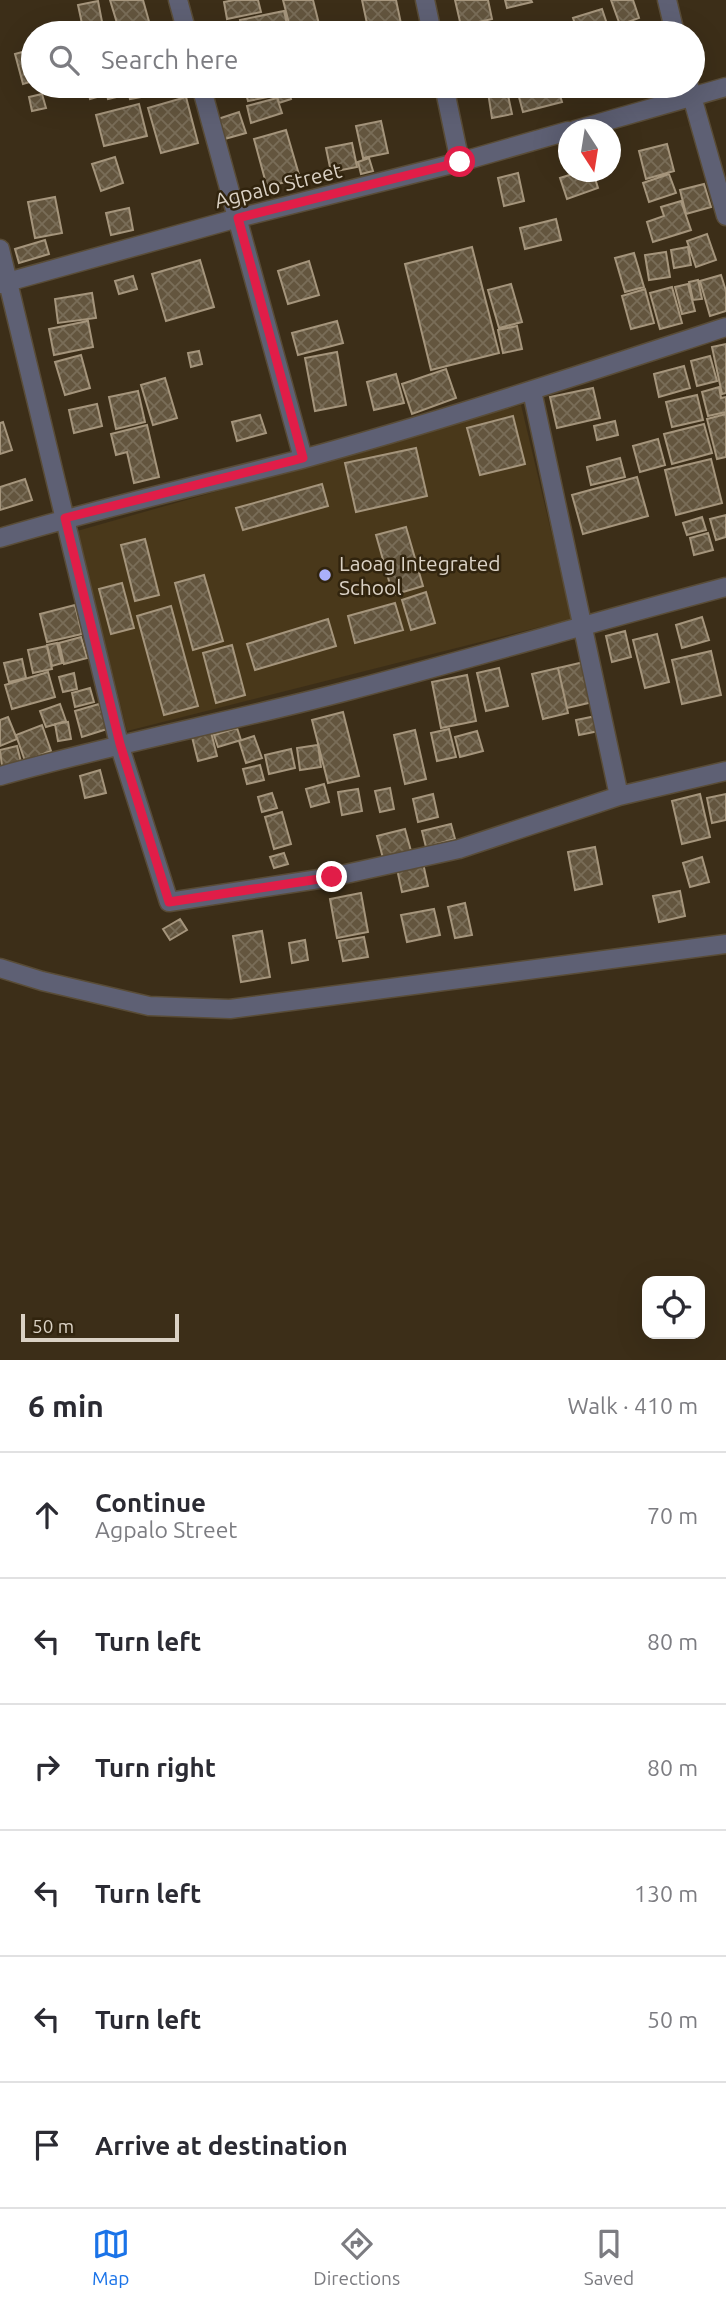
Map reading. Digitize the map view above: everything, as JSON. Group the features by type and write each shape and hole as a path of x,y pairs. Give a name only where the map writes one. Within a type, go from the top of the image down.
{"street":[{"path":"178,0 184,21"},
{"path":"425,0 429,21"},
{"path":"667,0 673,21"},
{"path":"705,90 726,88"},
{"path":"204,98 303,458"},
{"path":"447,98 460,162"},
{"path":"608,119 670,98"},
{"path":"693,98 726,216"},
{"name":"Agpalo Street","path":"4,283 558,134"},
{"path":"0,249 4,283 120,744 169,902 332,877 459,849 619,796 726,771"},
{"path":"0,538 65,518 303,458 532,391 726,327"},
{"path":"532,391 619,796"},
{"path":"0,776 120,744 350,690 726,587"},
{"path":"0,968 42,981 149,1006 230,1009 726,944"}],"shaded area":[{"name":"Laoag Integrated School","path":"521,405 572,619 127,731 77,531"}],"building":[{"path":"110,0 143,0 149,21 116,21"},
{"path":"258,0 261,12 227,19 224,2"},
{"path":"283,0 313,0 318,21 288,21"},
{"path":"362,0 396,0 400,21 366,21"},
{"path":"455,0 488,0 492,19 460,21"},
{"path":"505,0 531,0 532,2 507,8"},
{"path":"611,0 633,0 639,18 619,21"},
{"path":"98,1 102,21 81,21 78,5"},
{"path":"602,9 606,21 574,21 573,18"},
{"path":"284,11 286,21 240,21"},
{"path":"21,52 21,76 15,54"},
{"path":"29,98 43,98 46,108 32,111"},
{"path":"186,98 198,143 161,153 148,108"},
{"path":"277,98 282,113 251,123 247,106"},
{"path":"278,98 291,98 291,99 279,103"},
{"path":"489,98 509,98 512,114 492,118"},
{"path":"519,98 561,98 562,102 523,112"},
{"path":"139,104 147,136 104,146 96,115"},
{"path":"239,112 246,133 221,140 215,120"},
{"path":"381,121 388,153 363,158 356,126"},
{"path":"286,130 300,178 267,187 254,139"},
{"path":"352,143 357,167 331,172 326,148"},
{"path":"667,144 674,171 646,179 639,151"},
{"path":"115,157 123,183 101,191 92,164"},
{"path":"369,158 373,171 361,174 358,162"},
{"path":"518,173 524,201 504,206 498,178"},
{"path":"669,174 676,193 649,202 643,183"},
{"path":"561,182 596,182 598,188 567,199"},
{"path":"704,184 711,207 686,214 680,190"},
{"path":"55,197 62,233 35,238 28,202"},
{"path":"681,201 691,230 653,242 647,222 664,216 661,207"},
{"path":"129,208 133,230 111,235 106,213"},
{"path":"556,219 561,240 525,249 520,228"},
{"path":"707,234 716,260 696,267 687,241"},
{"path":"45,240 49,254 19,263 15,249"},
{"path":"472,247 499,353 431,370 405,264"},
{"path":"688,247 691,265 674,268 671,250"},
{"path":"666,252 670,277 649,280 645,255"},
{"path":"634,253 644,287 625,292 615,258"},
{"path":"200,260 214,307 166,321 152,274"},
{"path":"309,261 319,295 288,304 278,271"},
{"path":"721,275 726,291 726,311 710,316 700,281"},
{"path":"133,276 137,289 119,294 115,281"},
{"path":"698,280 702,299 693,300 689,282"},
{"path":"511,284 522,322 499,328 488,290"},
{"path":"688,284 695,311 682,314 675,287"},
{"path":"672,287 682,323 660,329 650,293"},
{"path":"645,289 654,323 631,329 622,296"},
{"path":"92,293 96,318 58,323 55,299"},
{"path":"88,321 93,347 54,355 49,329"},
{"path":"337,321 343,343 298,355 292,333"},
{"path":"517,326 522,349 503,353 498,330"},
{"path":"726,344 726,393 722,394 712,347"},
{"path":"199,351 202,364 191,367 188,353"},
{"path":"337,352 346,405 315,411 305,358"},
{"path":"81,355 90,388 65,395 55,362"},
{"path":"710,356 717,381 697,386 691,361"},
{"path":"684,366 690,388 659,397 654,374"},
{"path":"446,369 456,398 412,414 402,384"},
{"path":"396,374 404,403 374,410 367,382"},
{"path":"165,378 177,418 153,425 141,385"},
{"path":"719,387 721,398 726,397 726,412 708,416 702,392"},
{"path":"593,388 600,418 557,428 550,397"},
{"path":"138,391 145,422 116,429 109,397"},
{"path":"697,395 703,420 672,427 666,402"},
{"path":"97,404 102,426 74,433 69,410"},
{"path":"726,414 726,457 717,459 707,419"},
{"path":"260,415 266,433 237,441 232,422"},
{"path":"513,416 525,464 480,475 467,428"},
{"path":"615,421 618,435 597,440 594,426"},
{"path":"3,422 12,450 0,454 0,423"},
{"path":"704,424 712,453 672,464 664,434"},
{"path":"147,425 159,477 134,483 127,452 116,455 111,434"},
{"path":"658,439 665,465 640,472 633,446"},
{"path":"416,448 427,496 356,512 345,463"},
{"path":"620,458 625,477 591,485 587,467"},
{"path":"711,459 722,503 676,515 665,470"},
{"path":"637,477 648,516 583,534 572,495"},
{"path":"25,479 32,500 0,510 0,487"},
{"path":"322,484 328,506 243,530 236,508"},
{"path":"726,515 726,537 716,540 710,519"},
{"path":"702,517 706,530 687,535 683,523"},
{"path":"406,527 423,586 393,595 376,535"},
{"path":"708,533 713,550 694,555 690,538"},
{"path":"145,539 159,595 135,601 121,545"},
{"path":"204,575 223,641 193,650 175,583"},
{"path":"122,583 134,628 111,634 99,589"},
{"path":"426,592 435,623 411,630 402,600"},
{"path":"395,603 403,630 355,643 348,616"},
{"path":"75,605 82,634 47,642 40,614"},
{"path":"171,606 198,706 164,715 137,616"},
{"path":"702,617 709,640 682,648 676,625"},
{"path":"328,619 336,646 255,670 247,644"},
{"path":"625,631 631,657 612,662 606,636"},
{"path":"657,634 669,682 645,688 633,640"},
{"path":"81,637 87,658 64,664 59,643"},
{"path":"57,643 62,663 52,666 47,645"},
{"path":"232,645 245,695 216,703 203,653"},
{"path":"47,646 52,669 33,673 28,650"},
{"path":"711,651 721,695 682,704 672,660"},
{"path":"22,659 26,678 9,682 4,663"},
{"path":"584,662 593,702 567,708 558,668"},
{"path":"499,668 508,706 486,711 477,673"},
{"path":"558,668 568,713 543,719 532,674"},
{"path":"48,672 55,697 12,709 5,685"},
{"path":"74,673 77,689 63,692 59,677"},
{"path":"467,675 476,721 441,728 432,682"},
{"path":"90,688 94,702 75,707 72,693"},
{"path":"60,704 66,721 46,727 40,711"},
{"path":"99,704 107,729 82,737 75,711"},
{"path":"343,712 359,776 328,783 312,720"},
{"path":"596,716 599,731 579,735 576,720"},
{"path":"8,717 17,739 0,746 0,720"},
{"path":"68,722 71,739 58,741 55,724"},
{"path":"42,725 51,751 25,761 16,735"},
{"path":"237,728 241,740 218,747 214,735"},
{"path":"449,729 456,757 437,761 431,733"},
{"path":"415,730 426,779 405,784 394,735"},
{"path":"477,731 483,751 460,757 455,737"},
{"path":"211,732 217,756 198,761 192,737"},
{"path":"254,736 262,758 246,763 239,741"},
{"path":"318,745 321,767 300,770 297,748"},
{"path":"17,746 21,762 2,766 0,750"},
{"path":"291,749 295,768 269,774 265,755"},
{"path":"260,765 264,780 247,784 243,769"},
{"path":"100,770 106,793 85,798 80,776"},
{"path":"324,784 329,802 311,807 306,789"},
{"path":"390,788 394,809 380,812 375,791"},
{"path":"358,789 362,811 342,815 338,792"},
{"path":"272,793 277,808 262,812 258,797"},
{"path":"433,794 438,817 418,822 413,799"},
{"path":"700,794 710,837 682,844 672,801"},
{"path":"726,794 726,820 712,823 707,798"},
{"path":"282,812 291,844 274,849 265,817"},
{"path":"451,824 455,839 426,847 422,831"},
{"path":"405,829 411,851 383,858 377,836"},
{"path":"595,847 602,884 575,890 568,852"},
{"path":"284,853 288,864 274,868 270,857"},
{"path":"702,857 709,882 690,887 683,863"},
{"path":"423,863 428,886 402,892 397,869"},
{"path":"680,891 685,916 659,922 653,896"},
{"path":"361,893 368,932 337,938 330,899"},
{"path":"465,903 472,935 455,938 448,907"},
{"path":"434,909 440,935 407,942 401,915"},
{"path":"180,919 187,930 170,940 163,929"},
{"path":"262,931 270,977 241,982 233,936"},
{"path":"364,937 368,957 343,961 339,941"},
{"path":"305,940 308,960 292,963 289,943"}],"place":[{"name":"Laoag Integrated School","path":"325,575"}],"route":[{"path":"332,877 169,902 120,744 65,518 303,458 238,218 460,162"}]}
